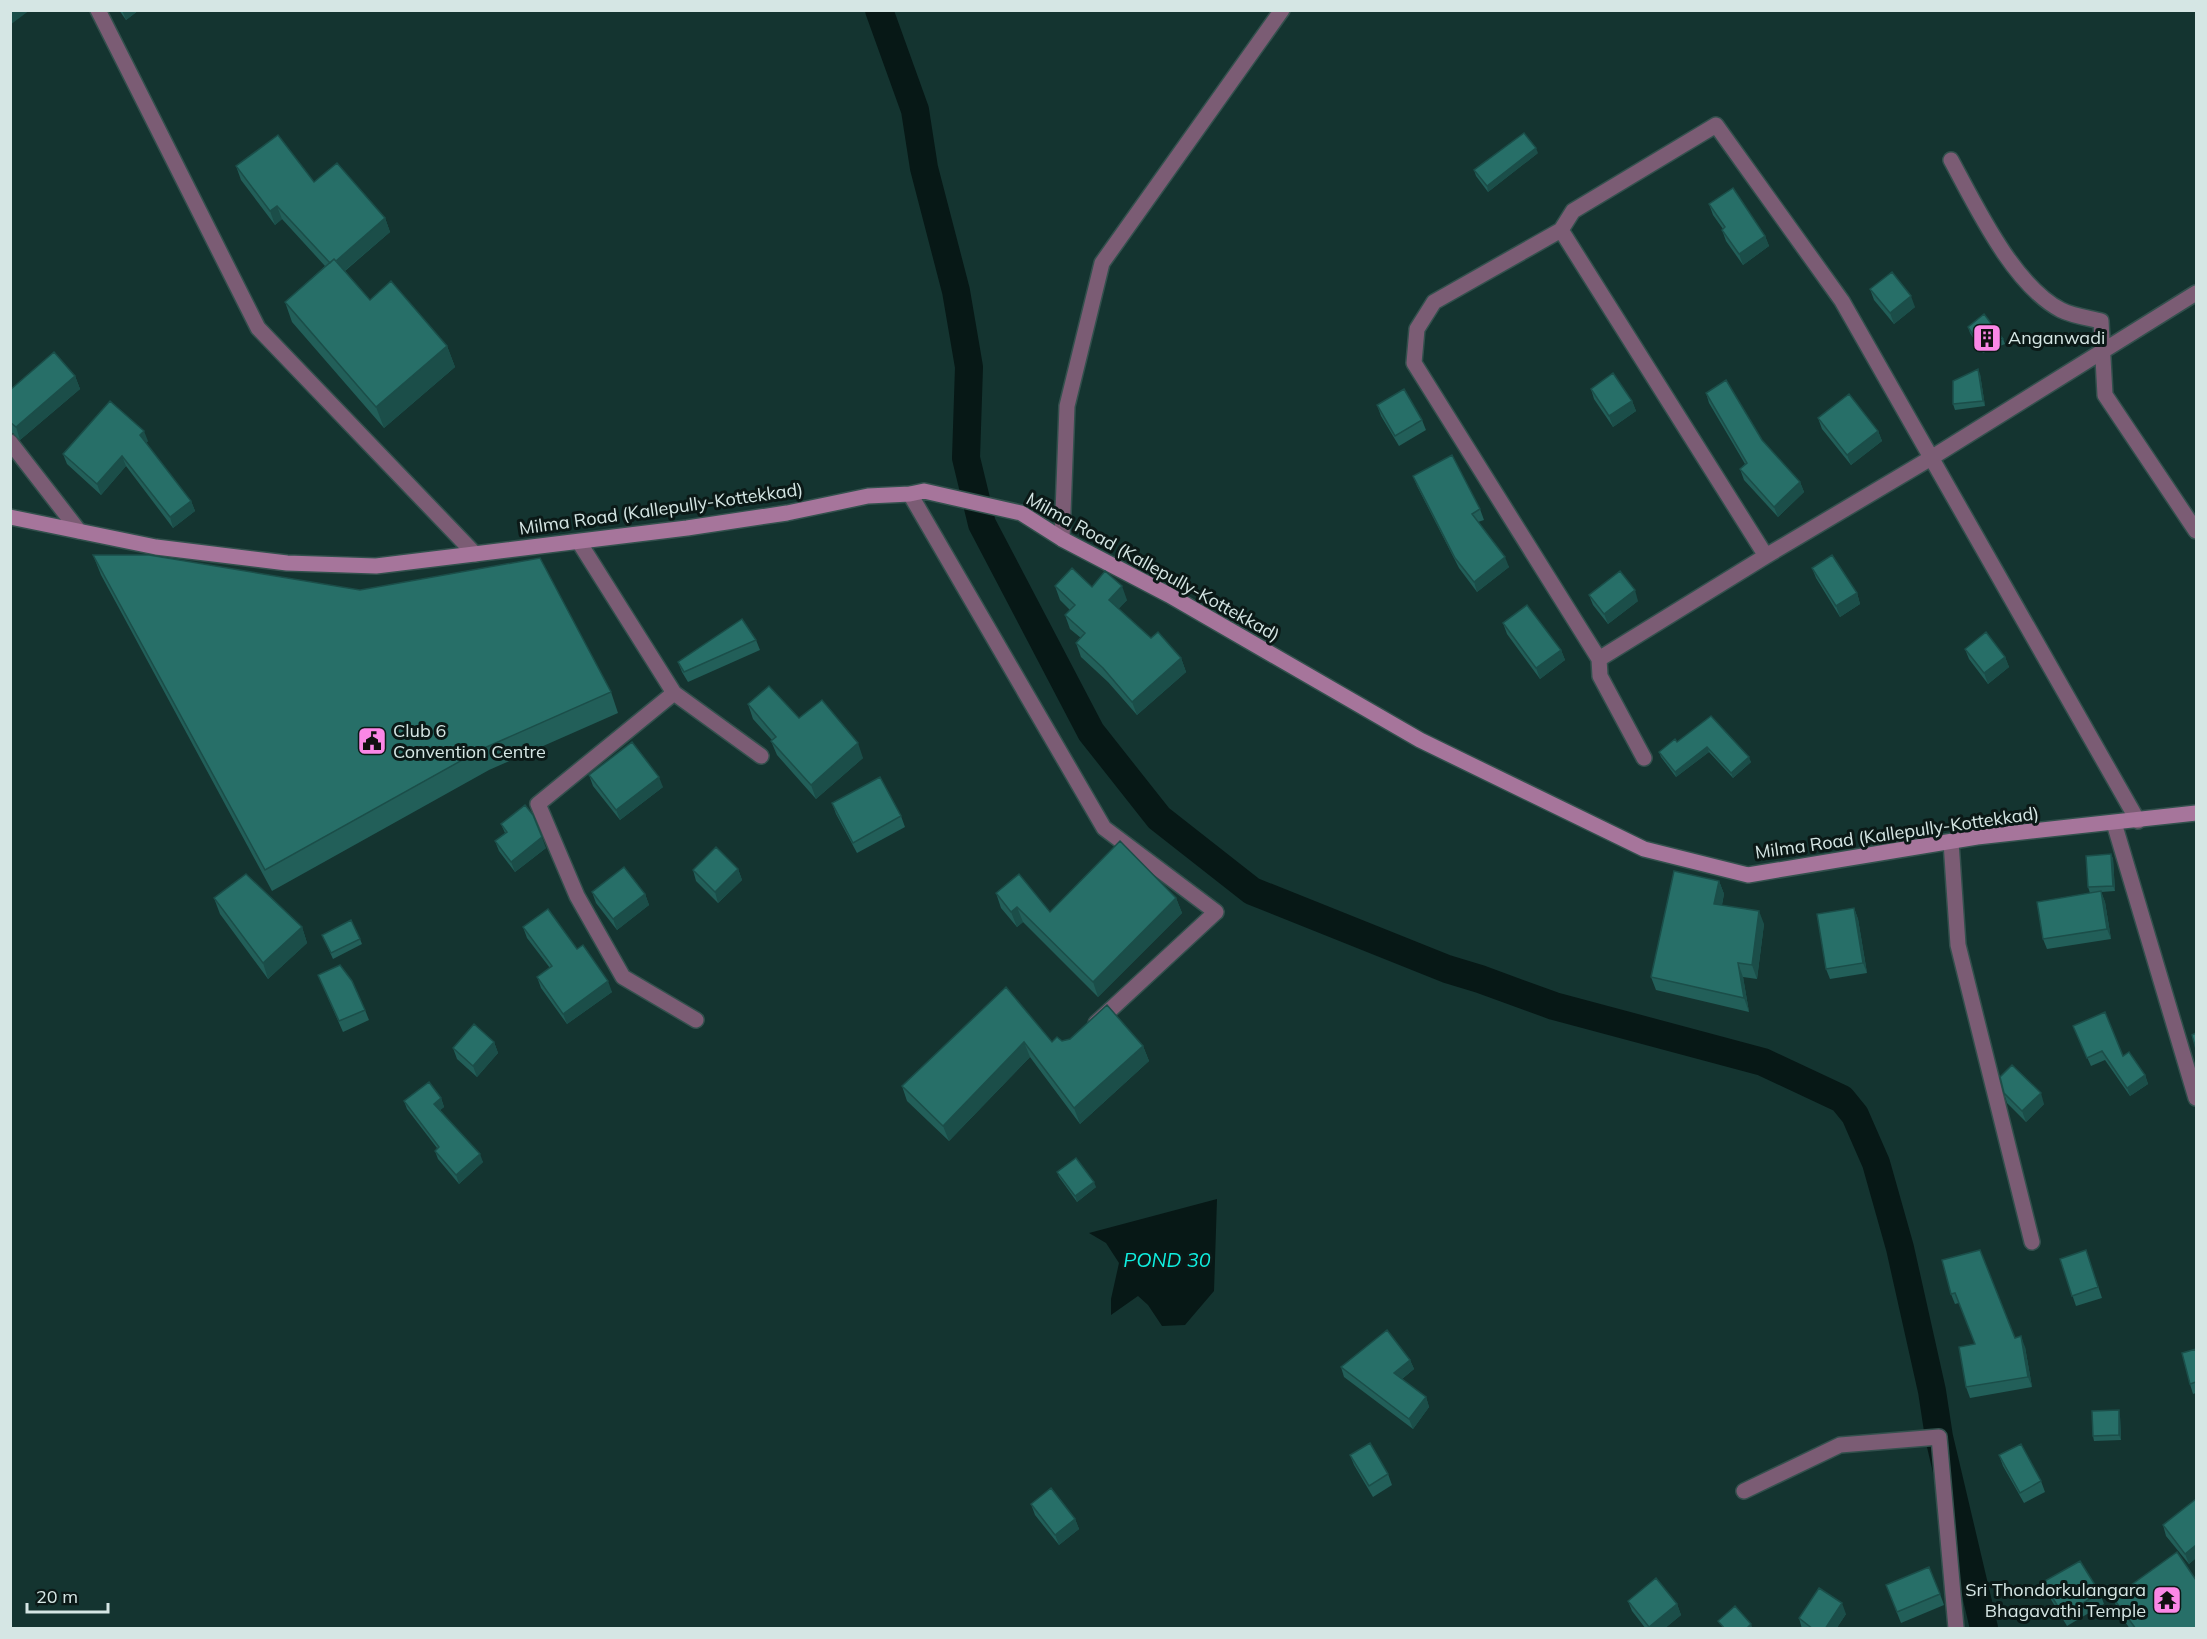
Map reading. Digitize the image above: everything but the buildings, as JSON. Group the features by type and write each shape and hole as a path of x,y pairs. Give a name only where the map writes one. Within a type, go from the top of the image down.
{"main road":[{"name":"Milma Road (Kallepully-Kottekkad)","path":"10,517 156,547 287,563 376,566 579,542 787,513 868,496 917,493 1021,513 1062,539 1169,595 1420,740 1644,849 1748,875 1977,837 2114,824 2196,813"}],"street":[{"path":"98,10 258,328 474,554"},
{"path":"1062,539 1067,406 1102,263 1282,10"},
{"path":"1644,758 1600,676 1599,659 1414,363 1417,329 1434,302 1561,230 1573,211 1716,125 1842,301 2138,821"},
{"path":"1951,160 1992,234 2032,289 2062,310 2101,321 2105,395 2196,531"},
{"path":"1561,230 1766,555"},
{"path":"1599,659 2196,293"},
{"path":"10,442 79,531"},
{"path":"917,493 1104,828 1216,912 1087,1031"},
{"path":"579,542 674,693 761,756"},
{"path":"674,693 538,804 577,896 623,977 696,1020"},
{"path":"2114,824 2196,1098"},
{"path":"1951,842 1958,945 2032,1242"},
{"path":"1744,1491 1840,1445 1939,1437 1956,1629"}],"water":[{"name":"POND 30","path":"1217,1199 1214,1291 1185,1325 1162,1326 1148,1305 1138,1296 1111,1315 1111,1299 1119,1263 1106,1243 1089,1233"}],"waterway":[{"path":"879,10 915,110 924,168 956,291 969,367 966,458 982,524 1091,732 1159,818 1252,891 1447,969 1554,1006 1763,1062 1842,1099 1855,1115 1876,1163 1900,1248 1932,1391 1939,1437 1984,1628"}],"place":[{"name":"Anganwadi","path":"1987,338"},
{"name":"Club 6 Convention Centre","path":"372,741"},
{"name":"Sri Thondorkulangara Bhagavathi Temple","path":"2167,1600"}]}
